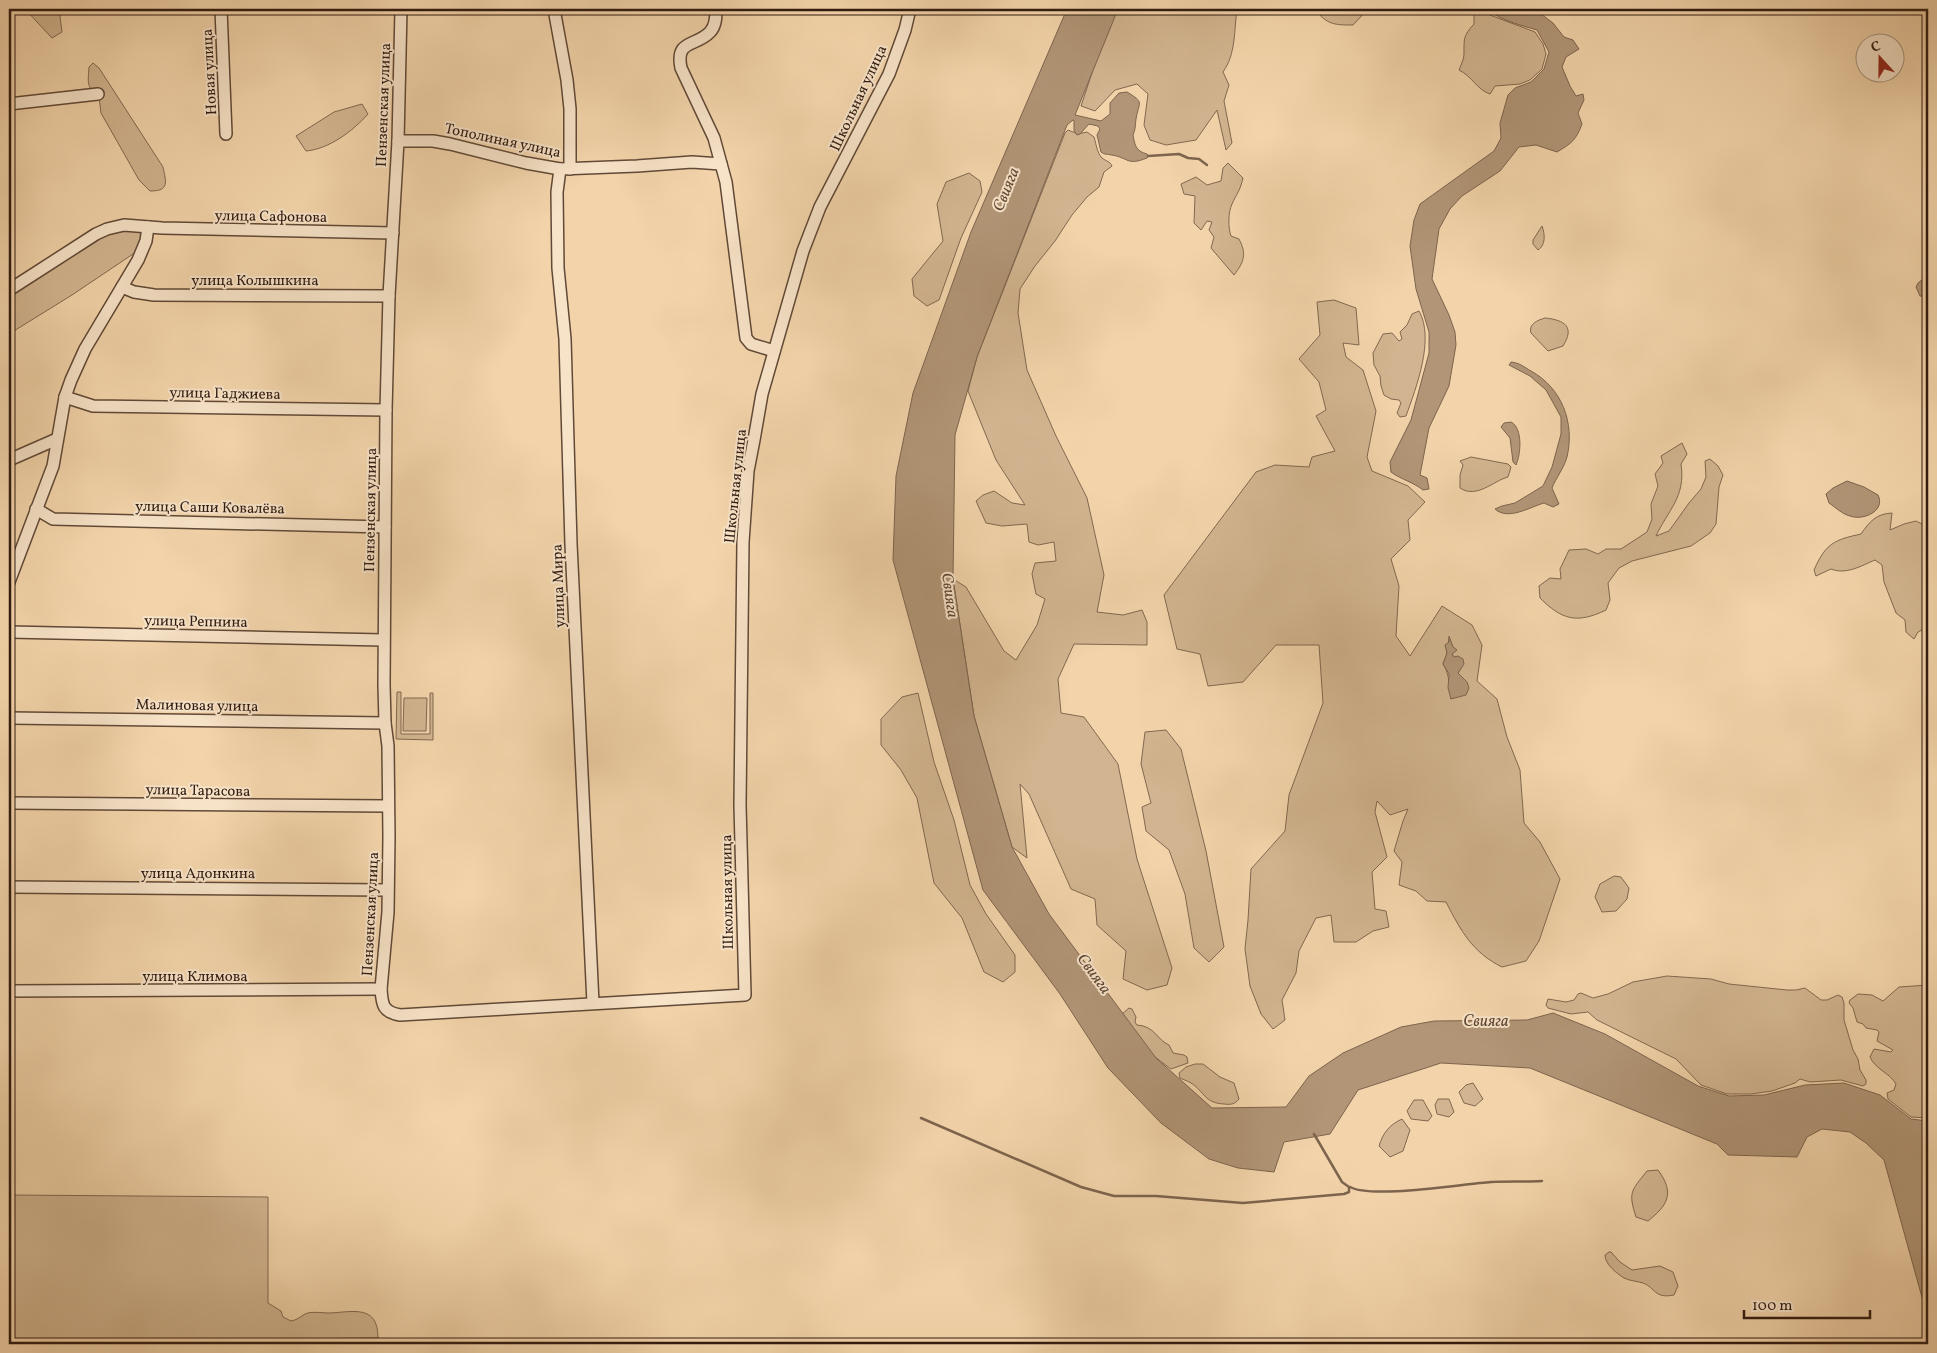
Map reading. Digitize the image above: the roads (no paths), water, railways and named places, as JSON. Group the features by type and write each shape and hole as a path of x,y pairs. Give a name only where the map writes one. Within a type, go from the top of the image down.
{"street":[{"name":"Новая улица","path":"221,9 226,134"},
{"name":"Пензенская улица","path":"401,9 398,141 386,410 383,640 385,723 388,746 388,912 381,989 382,1000 385,1010 391,1014 400,1015 593,1003"},
{"name":"улица Мира","path":"554,9 567,80 570,109 565,169 557,192 558,268 565,339 572,553 593,1003"},
{"path":"716,9 715,23 711,32 687,45 680,51 679,58 714,138 726,182 746,338 751,344 774,351"},
{"name":"Школьная улица","path":"593,1003 745,995 740,804 744,517 748,471 762,394 802,251 820,207 889,74 905,30 910,9"},
{"path":"9,104 98,94"},
{"name":"Тополиная улица","path":"398,141 433,141 526,163 565,169 692,162 721,164"},
{"name":"улица Сафонова","path":"9,290 96,234 124,225 393,233"},
{"path":"9,582 52,466 66,398 77,365 141,254 146,241 148,227"},
{"name":"улица Колышкина","path":"122,287 134,292 154,295 390,296"},
{"name":"улица Гаджиева","path":"66,398 93,406 386,410"},
{"path":"9,460 57,440"},
{"name":"улица Саши Ковалёва","path":"36,509 53,519 385,526"},
{"name":"улица Репнина","path":"9,632 383,640"},
{"name":"Малиновая улица","path":"9,718 385,723"},
{"name":"улица Тарасова","path":"9,803 388,806"},
{"name":"улица Адонкина","path":"9,887 387,890"},
{"name":"улица Климова","path":"9,991 381,989"}],"water":[{"name":"Свияга","path":"1067,9 1118,9 1075,115 1101,121 1110,114 1110,103 1119,93 1127,92 1139,101 1133,135 1135,145 1138,150 1148,156 1140,160 1128,161 1118,156 1104,154 1101,152 1097,135 1100,129 1098,126 1089,124 1077,135 1074,131 1074,120 1067,125 977,357 955,435 953,579 974,716 1012,847 1049,914 1156,1058 1212,1108 1286,1107 1309,1076 1343,1053 1401,1027 1434,1021 1527,1020 1553,1013 1605,1034 1698,1086 1729,1096 1764,1095 1805,1085 1844,1083 1880,1095 1911,1119 1928,1121 1928,1319 1884,1160 1866,1143 1850,1132 1822,1129 1807,1137 1797,1157 1728,1155 1717,1144 1530,1068 1441,1063 1358,1090 1330,1134 1284,1142 1274,1172 1238,1168 1209,1159 1161,1123 1108,1068 1060,994 983,890 893,560 896,476 913,393 971,232"},
{"path":"1486,9 1530,9 1553,23 1564,37 1573,40 1579,49 1566,57 1562,67 1576,96 1583,94 1584,100 1578,113 1582,124 1573,141 1557,152 1536,145 1519,147 1500,171 1462,196 1450,209 1439,229 1432,279 1449,315 1455,332 1456,345 1449,386 1429,428 1420,475 1427,478 1429,489 1423,490 1391,472 1390,462 1411,420 1429,353 1429,332 1416,289 1410,246 1414,220 1420,204 1494,151 1501,138 1500,123 1508,95 1515,88 1531,82 1544,69 1549,52 1537,30 1504,19"},
{"path":"1928,275 1928,297 1920,296 1916,287"},
{"path":"1511,362 1522,365 1542,378 1551,387 1564,408 1569,432 1569,444 1566,461 1552,488 1559,504 1553,507 1544,503 1519,512 1506,514 1495,509 1515,503 1543,486 1552,467 1561,434 1561,417 1546,390 1530,376 1509,365"},
{"path":"1511,422 1518,430 1520,442 1516,465 1513,462 1510,438 1501,427 1504,423"},
{"path":"1847,481 1864,487 1878,495 1880,501 1876,510 1867,516 1855,517 1844,514 1829,503 1826,494"},
{"path":"1449,636 1453,647 1457,650 1452,654 1454,657 1458,656 1463,659 1464,664 1458,673 1467,682 1469,688 1466,695 1451,699 1448,688 1449,674 1443,664 1447,653 1445,645 1449,642"}],"waterway":[{"path":"1148,156 1179,154 1188,158 1199,159 1207,165"},
{"path":"921,1118 1081,1187 1114,1196 1156,1196 1243,1203 1349,1192 1349,1187 1342,1182 1314,1134"},
{"path":"1350,1187 1377,1192 1417,1190 1491,1182 1542,1181"}]}
